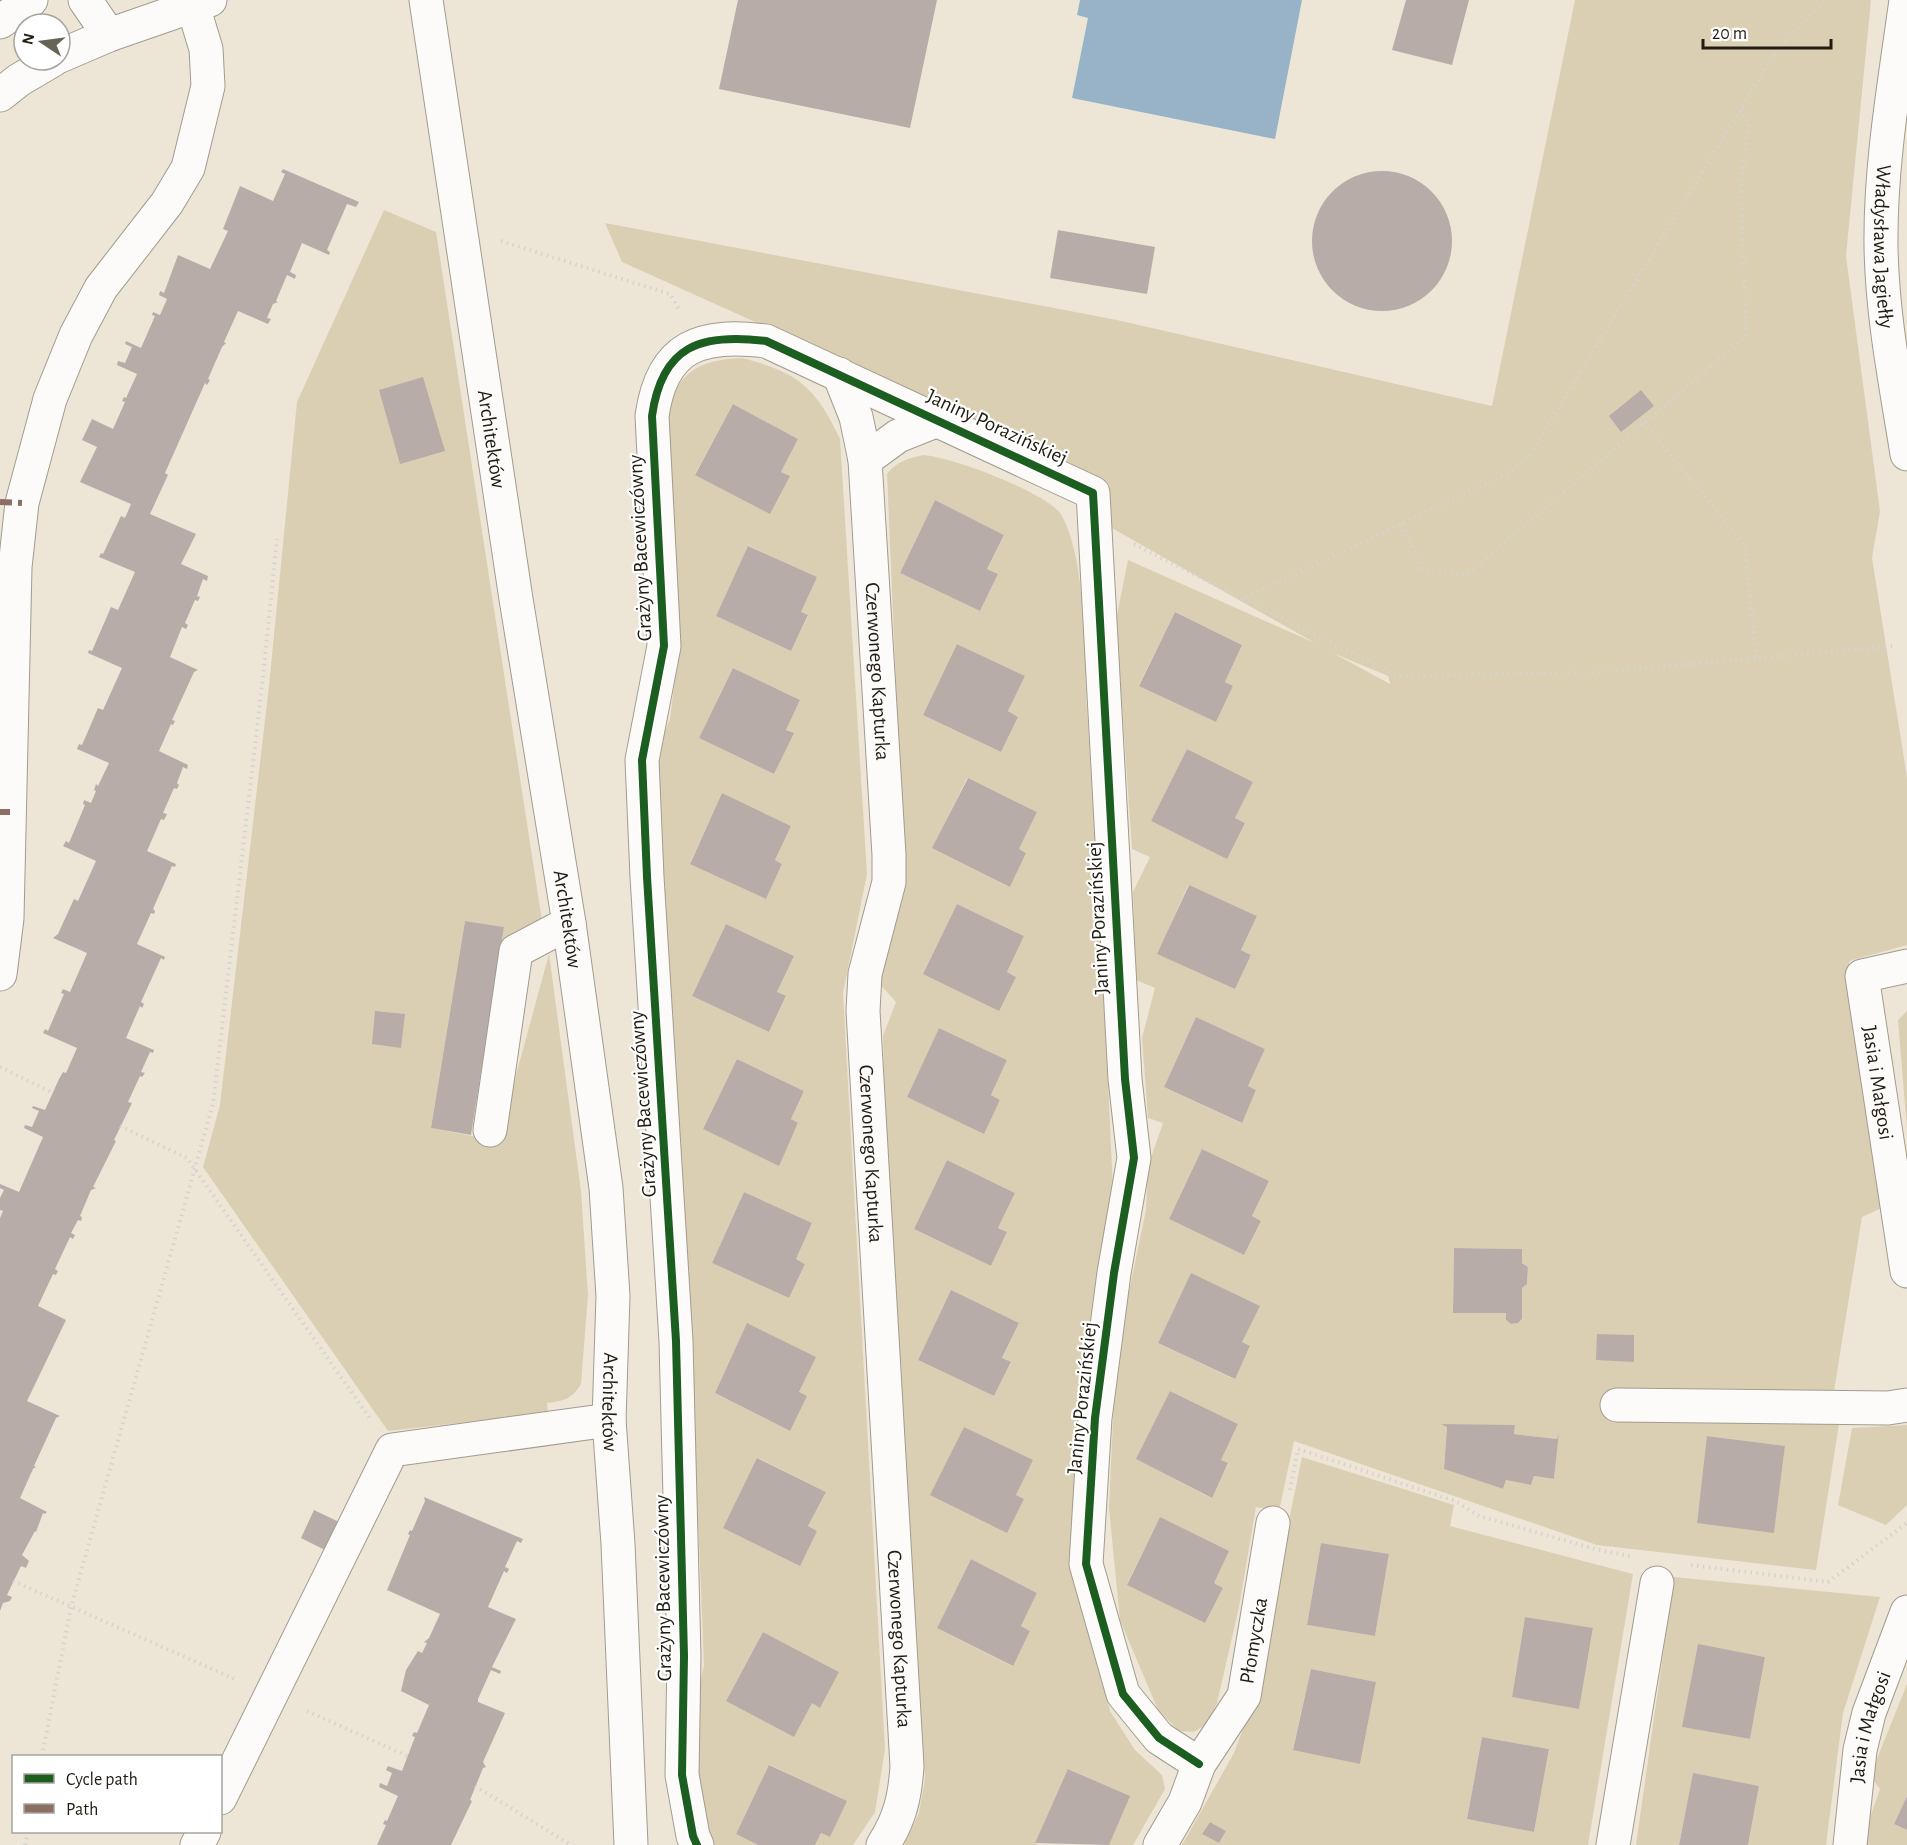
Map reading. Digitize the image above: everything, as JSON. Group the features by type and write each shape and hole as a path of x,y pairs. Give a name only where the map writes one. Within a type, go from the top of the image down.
{"street":[{"path":"0,22 31,0"},
{"path":"85,0 109,35"},
{"name":"Architektów","path":"426,0 516,599 569,922 606,1188 613,1296 609,1420 618,1544 631,1845"},
{"name":"Władysława Jagiełły","path":"1906,0 1886,152 1881,245 1883,306 1907,454"},
{"path":"0,974 7,918 15,567 22,503 50,399 76,335 101,288 167,203 188,168 208,86 201,3 109,35 72,51"},
{"path":"0,95 33,72"},
{"name":"Janiny Porazińskiej","path":"669,364 696,345 731,336 766,341 1093,493 1125,1079 1134,1158 1114,1273 1095,1418 1086,1564 1123,1694 1159,1738 1199,1764"},
{"name":"Grażyny Bacewiczówny","path":"669,364 658,383 652,416 664,646 642,760 646,877 676,1341 684,1656 682,1775 693,1836 697,1845"},
{"name":"Czerwonego Kapturka","path":"839,375 856,417 865,460 889,864 889,882 865,974 863,1011 907,1766 905,1799 896,1825 883,1845"},
{"path":"865,460 898,436 938,420"},
{"path":"490,1130 516,951 569,922"},
{"name":"Jasia i Małgosi","path":"1907,966 1862,976 1907,1271"},
{"path":"1617,1405 1888,1408 1907,1405"},
{"path":"222,1794 273,1696 392,1450 609,1420"},
{"name":"Płomyczka","path":"1160,1845 1185,1802 1199,1764 1244,1696 1273,1523"},
{"path":"1613,1845 1658,1572"},
{"name":"Jasia i Małgosi","path":"1850,1845 1860,1750 1869,1713 1907,1612"}],"path":[{"path":"1243,599 1485,485 1510,471 1530,455 1740,109 1790,36 1827,0"},
{"path":"1402,524 1422,569 1467,575 1746,336 1741,183 1749,126 1740,109"},
{"path":"494,239 670,294 696,345"},
{"path":"1644,422 1745,546 1756,658"},
{"path":"1095,525 1398,676 1602,672 1895,646"},
{"path":"42,1755 71,1606 213,1104 262,686 276,539"},
{"path":"0,1067 53,1093"},
{"path":"120,1126 186,1158 392,1450"},
{"path":"1273,1523 1285,1515 1298,1449 1455,1501 1479,1516 1595,1549 1658,1572 1828,1582 1907,1523"},
{"path":"13,1581 407,1756"},
{"path":"475,1786 571,1845"}],"shaded area":[{"path":"1575,0 1871,0 1846,256 1880,511 1872,558 1907,777 1907,945 1849,961 1884,1207 1862,1217 1834,1391 1839,1424 1816,1570 1597,1545 1294,1441 1279,1511 1256,1507 1239,1607 1217,1703 1207,1724 1194,1732 1179,1731 1158,1710 1120,1620 1109,1508 1116,1354 1146,1210 1148,1166 1163,1123 1148,1118 1142,1038 1155,988 1136,980 1133,892 1150,857 1132,849 1116,620 1128,560 1315,643 1110,527 1107,481 622,262 605,223 1117,320 1492,406","holes":["1175,612 1242,645 1225,682 1233,686 1216,722 1139,685","1333,653 1388,676 1390,684","1187,749 1253,782 1235,818 1245,823 1227,858 1151,821","1188,885 1257,916 1241,950 1251,955 1235,989 1158,954","1196,1017 1265,1049 1248,1086 1256,1090 1241,1123 1164,1087","1202,1149 1269,1181 1252,1216 1261,1221 1244,1255 1169,1219","1454,1248 1522,1249 1522,1263 1528,1267 1527,1284 1522,1288 1522,1319 1518,1323 1511,1324 1506,1320 1506,1313 1453,1313","1191,1274 1242,1342 1250,1347 1234,1379 1158,1343","1170,1391 1238,1424 1221,1460 1228,1464 1211,1498 1137,1459","1515,1426 1514,1434 1557,1439 1559,1433 1554,1479 1534,1476 1531,1485 1506,1480 1503,1489 1444,1469 1447,1427","1708,1436 1785,1446 1774,1532 1697,1522","1160,1517 1214,1583 1223,1588 1205,1623 1127,1584"]},
{"path":"384,210 436,232 542,921 501,948 504,927 465,921 431,1128 498,1141 549,954 581,1191 588,1295 581,1384 567,1398 547,1403 548,1413 388,1431 203,1167 220,1105 269,686 297,402"},
{"path":"742,358 761,363 803,384 822,406 840,439 867,874 843,993 885,1749 875,1812 853,1845 815,1845 821,1833 830,1837 846,1801 770,1765 736,1834 758,1845 715,1845 710,1840 697,1795 696,1698 704,1666 694,1438 656,753 670,719 680,636 663,418 675,390 691,372 701,366 726,359","holes":["733,404 798,439 781,472 789,476 695,474","749,546 816,577 801,612 808,616 791,651 716,616","733,668 800,700 786,730 793,733 774,774 699,738","722,793 791,826 775,860 782,864 766,899 690,863","726,924 794,956 777,992 786,997 769,1032 692,996","737,1059 804,1091 791,1119 798,1124 778,1165 703,1129","744,1192 812,1223 796,1259 805,1264 789,1298 712,1263","747,1324 815,1357 799,1392 790,1431 715,1393","758,1458 826,1492 808,1526 817,1531 723,1528","763,1632 839,1672 820,1707 812,1703 726,1701"]},
{"path":"924,455 955,462 999,478 1039,497 1054,507 1062,516 1070,536 1080,584 1113,1190 1109,1227 1086,1342 1072,1555 1074,1577 1110,1711 1135,1750 1162,1775 1165,1789 1133,1845 1109,1845 1129,1796 1069,1769 1035,1843 1039,1845 904,1845 919,1813 925,1779 886,1164 883,1036 896,1002 877,981 898,732 887,474 899,463","holes":["935,500 1004,535 987,569 998,574 980,611 900,573","957,644 1025,676 1008,711 1018,717 1001,752 923,715","967,778 1037,812 1019,849 1026,853 1010,887 933,848","957,904 1024,936 1007,972 1016,977 923,974","939,1028 1007,1060 991,1095 1000,1100 984,1133 907,1097","947,1160 1015,1193 998,1228 1007,1232 991,1266 914,1229","951,1291 1019,1323 1002,1359 1011,1363 994,1396 918,1360","964,1427 1032,1460 1016,1495 1023,1499 931,1495","971,1559 1037,1593 1021,1626 1030,1631 1012,1666 937,1628"]},
{"path":"1907,1011 1907,1129 1898,1020"},
{"path":"1907,1425 1907,1505 1886,1525 1838,1505 1852,1428"},
{"path":"1302,1457 1454,1505 1450,1526 1633,1574 1588,1845 1182,1845 1234,1753 1250,1710","holes":["1321,1543 1389,1554 1375,1636 1307,1625","1525,1617 1593,1629 1579,1708 1512,1697","1311,1669 1376,1682 1360,1764 1293,1749","1482,1737 1549,1749 1534,1832 1467,1819","1210,1822 1226,1831 1219,1843 1202,1834"]},
{"path":"1674,1577 1880,1597 1843,1713 1826,1845 1748,1845 1759,1786 1693,1774 1679,1845 1636,1845","holes":["1698,1645 1765,1657 1750,1739 1683,1727"]},
{"path":"1907,1684 1907,1796 1894,1824 1907,1830 1907,1845 1860,1845 1880,1789 1870,1776"}],"water":[{"path":"1080,0 1302,0 1275,139 1072,98 1088,18 1077,15"}],"building":[{"path":"738,0 937,0 910,128 719,89"},
{"path":"1406,0 1469,0 1452,65 1392,50"},
{"path":"283,169 359,202 356,207 347,204 327,250 330,252 329,255 302,243 290,272 296,275 295,279 287,275 276,301 278,302 273,304 267,318 271,319 268,324 238,311 224,342 226,343 208,379 210,380 207,385 205,383 165,473 168,475 150,514 196,534 181,564 208,576 207,581 203,579 197,596 200,597 198,601 195,600 185,623 188,625 186,629 182,627 170,657 198,670 194,672 172,720 175,721 173,725 171,724 159,751 188,765 187,769 183,767 177,783 179,785 177,789 174,788 163,813 167,814 164,820 161,819 147,851 176,864 175,867 172,866 153,909 154,914 151,913 137,944 165,957 164,960 161,958 141,1002 144,1004 142,1008 140,1006 126,1038 154,1050 153,1053 150,1052 141,1072 145,1073 142,1077 140,1076 128,1102 132,1103 93,1187 96,1188 91,1190 80,1216 81,1221 78,1220 71,1233 75,1235 73,1239 70,1237 55,1269 58,1271 56,1275 53,1274 38,1306 66,1320 27,1401 60,1416 56,1418 34,1466 36,1467 20,1498 47,1512 43,1513 36,1532 22,1555 29,1561 26,1568 21,1566 7,1595 12,1597 10,1601 3,1603 0,1611 0,1218 3,1211 0,1210 0,1198 4,1190 0,1188 0,1184 19,1192 43,1137 24,1128 25,1125 32,1127 39,1111 32,1108 33,1106 45,1110 77,1048 43,1033 45,1029 48,1031 64,994 61,993 63,989 70,992 87,953 53,938 58,934 74,899 78,901 96,861 63,846 66,841 69,843 85,805 84,800 91,803 96,784 98,786 109,763 77,749 79,744 82,745 98,708 103,710 122,668 88,653 89,650 92,651 111,607 118,610 135,572 99,557 101,553 103,554 121,516 125,518 131,504 80,482 97,447 82,440 92,419 113,429 125,402 122,401 124,397 126,398 137,374 117,365 118,361 125,363 132,347 125,344 126,341 141,348 155,316 152,315 153,312 160,315 167,299 159,295 160,291 164,293 178,255 210,269 228,231 223,229 240,186 273,201 285,174 281,172"},
{"path":"1382,171 1409,177 1421,183 1431,192 1440,202 1446,214 1452,241 1446,268 1440,280 1431,290 1421,299 1409,305 1382,311 1355,305 1343,299 1333,290 1324,280 1318,268 1312,241 1318,214 1324,202 1333,192 1343,183 1355,177"},
{"path":"1058,230 1155,247 1147,294 1050,278"},
{"path":"423,377 445,451 400,464 379,390"},
{"path":"1641,390 1654,406 1621,432 1609,416"},
{"path":"733,404 798,439 781,472 790,476 770,514 695,475"},
{"path":"935,500 1004,535 987,569 998,574 980,611 900,573"},
{"path":"748,546 817,577 801,612 808,615 791,651 716,616"},
{"path":"1175,612 1242,645 1225,682 1233,686 1216,722 1139,686"},
{"path":"957,644 1025,676 1008,711 1018,717 1001,752 923,715"},
{"path":"733,668 800,700 786,730 794,733 774,774 699,738"},
{"path":"1187,749 1253,782 1235,818 1245,823 1227,859 1151,821"},
{"path":"968,778 1037,812 1019,849 1026,853 1010,887 932,848"},
{"path":"722,793 791,826 775,860 782,864 766,899 690,864"},
{"path":"1189,885 1257,916 1241,950 1251,955 1235,989 1157,954"},
{"path":"957,904 1024,936 1007,972 1016,977 999,1011 923,974"},
{"path":"465,921 504,927 471,1135 431,1128"},
{"path":"726,924 794,956 777,992 786,996 769,1032 692,996"},
{"path":"375,1011 405,1014 401,1048 372,1044"},
{"path":"1196,1017 1265,1049 1248,1086 1256,1090 1242,1123 1164,1087"},
{"path":"939,1028 1007,1060 991,1095 1000,1100 984,1134 907,1097"},
{"path":"737,1059 804,1091 791,1119 798,1123 779,1166 703,1129"},
{"path":"1202,1149 1269,1181 1252,1216 1261,1221 1244,1255 1169,1219"},
{"path":"947,1160 1015,1193 998,1228 1007,1232 991,1266 914,1229"},
{"path":"744,1192 812,1223 796,1259 805,1264 789,1298 712,1263"},
{"path":"1454,1248 1522,1249 1522,1263 1528,1267 1527,1284 1522,1288 1522,1319 1518,1323 1511,1324 1506,1320 1506,1313 1453,1313"},
{"path":"1191,1273 1260,1306 1242,1342 1250,1346 1235,1379 1158,1343"},
{"path":"951,1290 1019,1323 1002,1358 1011,1362 994,1396 918,1360"},
{"path":"747,1323 816,1357 799,1392 807,1396 790,1431 715,1393"},
{"path":"1597,1334 1634,1335 1634,1362 1596,1360"},
{"path":"1170,1391 1238,1424 1221,1460 1228,1463 1212,1498 1136,1459"},
{"path":"1441,1424 1515,1425 1514,1434 1557,1439 1559,1433 1554,1479 1534,1476 1531,1485 1506,1480 1503,1489 1444,1469 1447,1427"},
{"path":"964,1427 1033,1460 1016,1495 1024,1499 1007,1533 930,1495"},
{"path":"1707,1436 1785,1446 1774,1533 1697,1523"},
{"path":"757,1458 826,1492 808,1526 817,1531 800,1566 723,1528"},
{"path":"424,1497 523,1539 521,1543 517,1541 505,1567 509,1569 507,1573 504,1571 488,1607 516,1619 492,1667 501,1671 500,1674 491,1670 478,1699 478,1702 505,1713 483,1762 486,1767 483,1768 470,1800 472,1801 451,1845 377,1845 386,1825 383,1824 385,1820 387,1821 398,1796 379,1787 380,1783 387,1786 392,1773 386,1770 388,1766 402,1771 415,1737 412,1736 414,1732 417,1733 429,1705 401,1691 406,1670 418,1651 422,1653 427,1643 424,1642 429,1638 440,1614 387,1590 410,1535 408,1534 410,1530 412,1531 425,1501"},
{"path":"314,1510 339,1522 325,1550 301,1538"},
{"path":"1160,1517 1229,1551 1214,1583 1223,1588 1205,1623 1127,1585"},
{"path":"1321,1543 1389,1554 1375,1636 1307,1625"},
{"path":"971,1559 1037,1593 1021,1626 1030,1631 1013,1666 937,1628"},
{"path":"1525,1617 1593,1628 1579,1709 1512,1697"},
{"path":"763,1632 839,1672 820,1708 812,1703 794,1737 726,1701"},
{"path":"1698,1644 1765,1657 1750,1739 1682,1727"},
{"path":"1311,1669 1376,1682 1360,1764 1293,1750"},
{"path":"1482,1737 1549,1749 1534,1832 1467,1819"},
{"path":"769,1765 847,1801 830,1837 821,1833 815,1845 758,1845 736,1834"},
{"path":"1068,1769 1130,1796 1109,1845 1035,1843"},
{"path":"1693,1773 1759,1786 1748,1845 1679,1845"},
{"path":"1907,1796 1907,1830 1894,1824"},
{"path":"1210,1822 1226,1831 1219,1843 1202,1834"}],"marked path":[{"path":"0,502 22,503"},
{"path":"0,812 10,812"}],"cycle path":[{"path":"697,1845 693,1836 682,1775 684,1656 676,1341 647,877 642,760 664,646 652,416 657,392 665,373 675,359 688,349 704,342 722,339 766,341 1093,493 1125,1079 1134,1158 1114,1273 1095,1418 1086,1564 1123,1694 1159,1738 1199,1764"}]}
